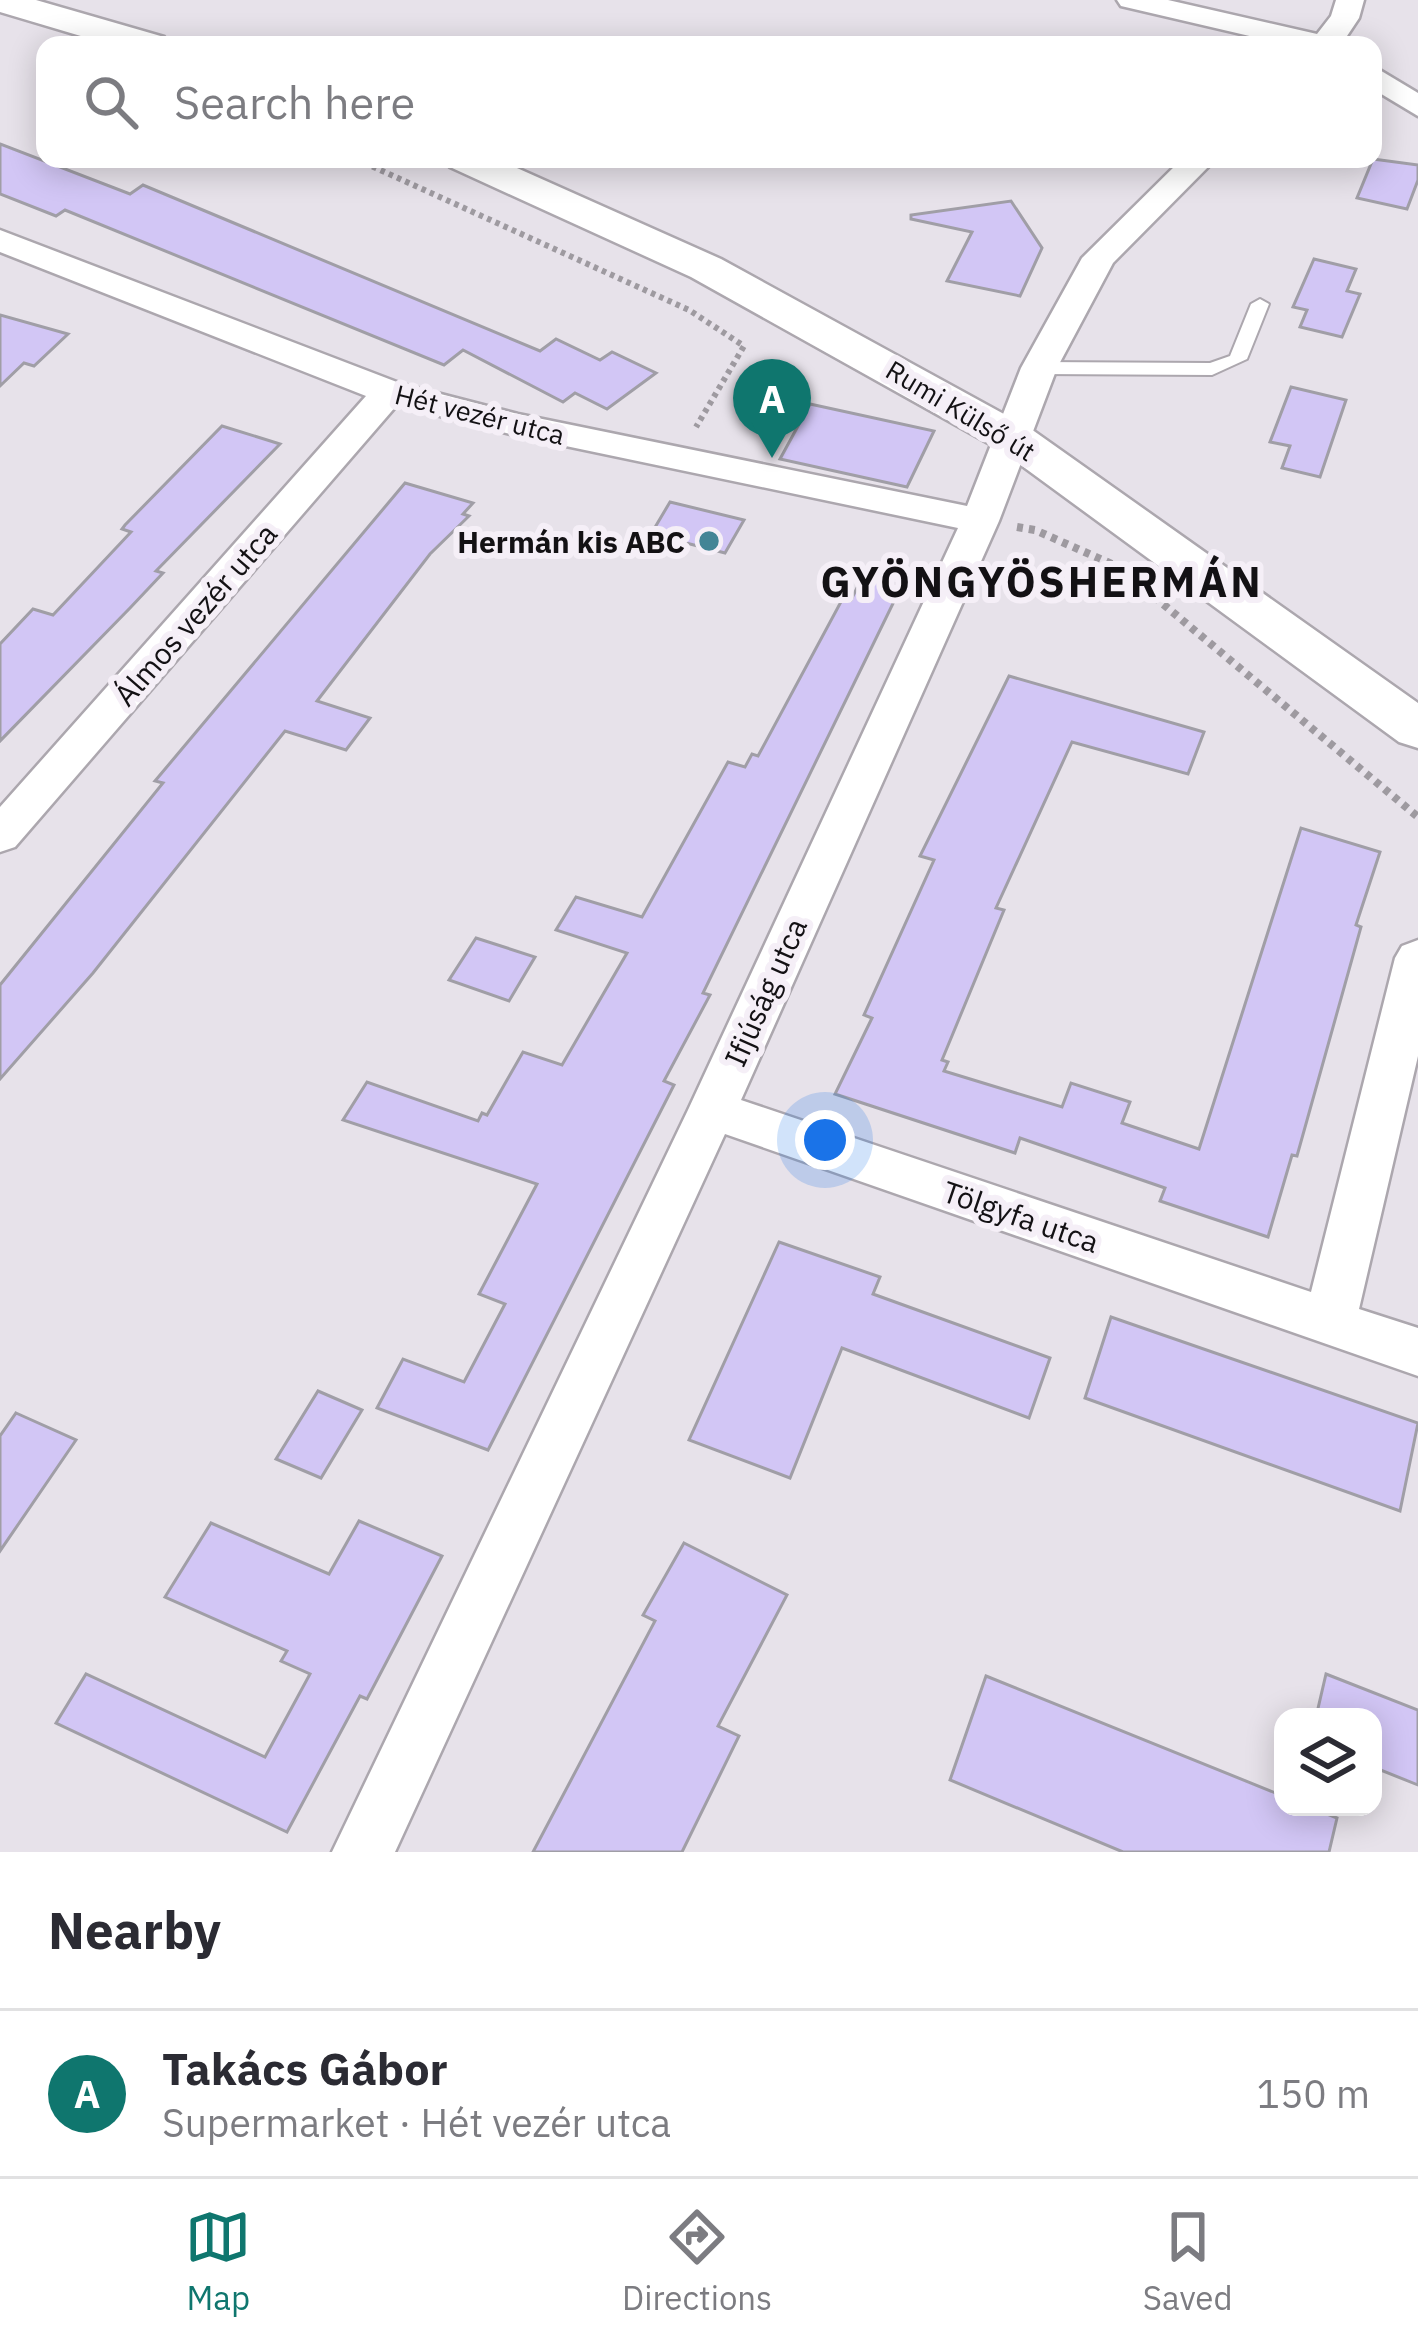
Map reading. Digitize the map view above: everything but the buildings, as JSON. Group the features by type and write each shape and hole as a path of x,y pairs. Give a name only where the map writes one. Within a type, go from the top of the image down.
{"street":[{"path":"1131,0 1285,36"},
{"path":"1331,36 1346,18 1350,0"},
{"path":"0,1 121,36"},
{"path":"1382,81 1418,107"},
{"name":"Rumi Külső út","path":"484,168 706,268 1015,439 1418,729"},
{"name":"Ifjúság utca","path":"363,1852 712,1110 980,521 1039,368 1099,258 1191,168"},
{"name":"Hét vezér utca","path":"2,242 389,392 682,460 980,521"},
{"name":"Álmos vezér utca","path":"0,836 389,392"},
{"path":"1330,1321 1418,958"},
{"name":"Tölgyfa utca","path":"712,1110 1418,1352"}],"lane":[{"path":"1039,368 1212,369 1238,358 1260,304"}],"path":[{"path":"376,168 689,310 744,346 682,460"},
{"path":"980,521 1035,530 1116,566"},
{"path":"1132,579 1418,817"}],"place":[{"name":"Takács Gábor","path":"772,458"},
{"name":"Hermán kis ABC","path":"709,541"}],"district":[{"name":"GYÖNGYÖSHERMÁN","path":"1042,581"}]}
